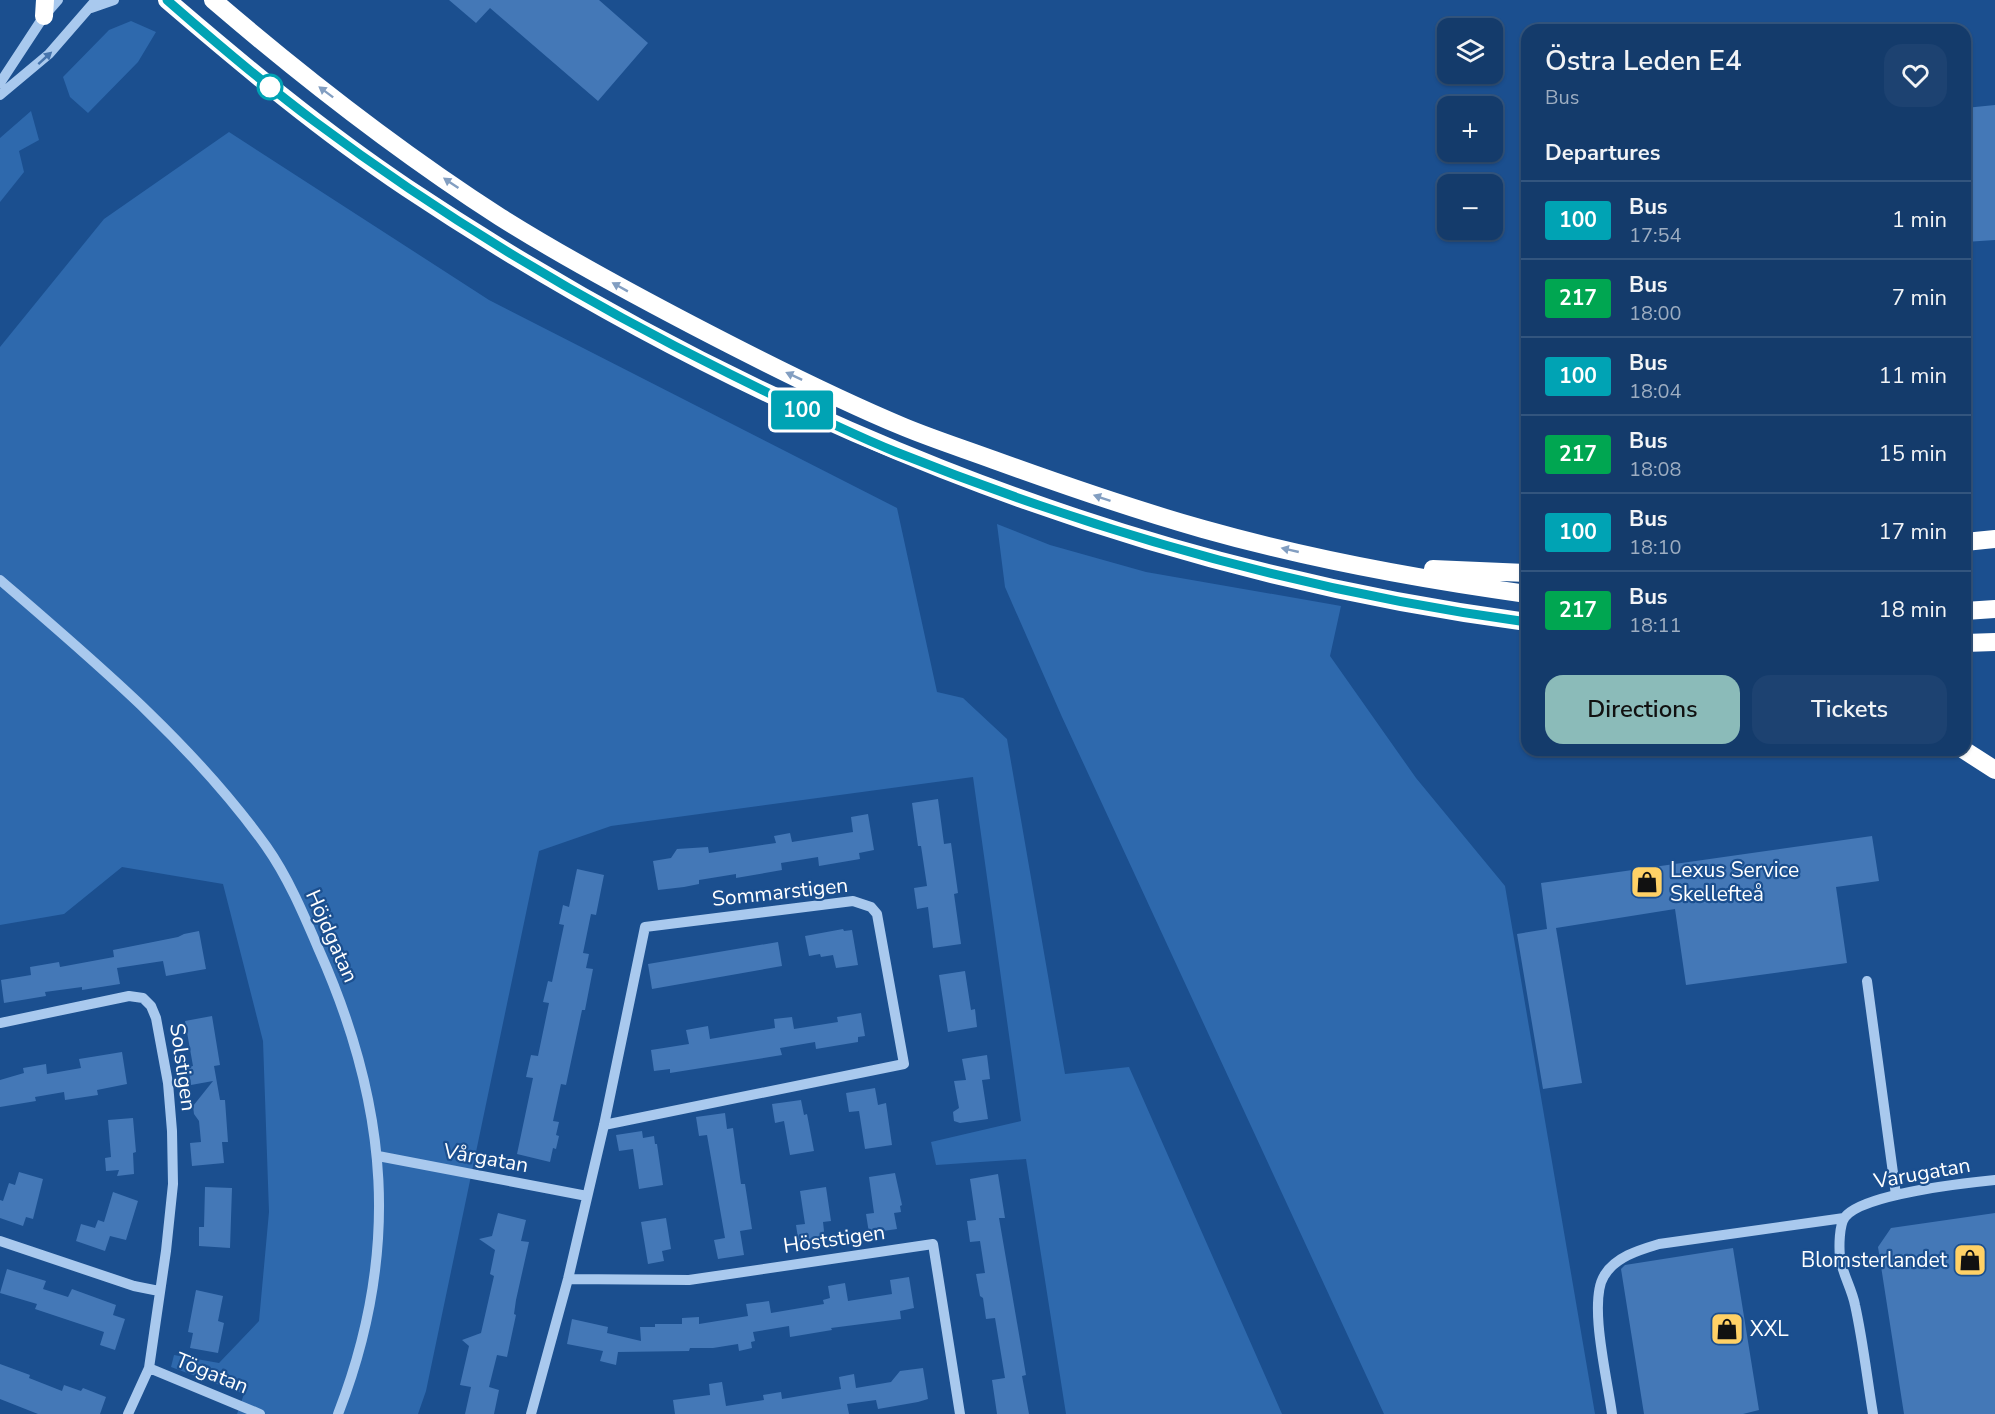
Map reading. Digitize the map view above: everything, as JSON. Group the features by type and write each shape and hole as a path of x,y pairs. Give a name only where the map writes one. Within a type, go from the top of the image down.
{"highway":[{"path":"167,0 234,58 312,120 406,187 546,275 644,332 821,419 894,451 1025,501 1234,565 1438,609 1521,621"},
{"path":"213,0 295,69 373,128 499,216 654,305 763,362 904,427 1050,480 1207,530 1346,564 1521,593"},
{"path":"1971,541 1995,539"},
{"path":"1346,564 1521,573"},
{"path":"1971,610 1995,609"},
{"path":"1971,643 1995,642"},
{"path":"1971,755 1995,770"}],"street":[{"path":"0,83 45,8 58,0"},
{"path":"0,95 50,54 94,4 114,0"},
{"name":"Höjdgatan","path":"0,580 128,693 231,800 267,848 301,909 327,967 346,1020 367,1092 378,1156 380,1214 376,1274 366,1328 350,1384 338,1414"},
{"name":"Sommarstigen","path":"587,1196 645,927 853,901 870,907 877,914 904,1064 604,1125"},
{"path":"1867,981 1896,1195"},
{"name":"Solstigen","path":"0,1023 129,996 142,998 151,1006 156,1018 168,1083 173,1184 149,1368 128,1414"},
{"name":"Vårgatan","path":"378,1156 587,1196"},
{"name":"Varugatan","path":"1844,1218 1856,1208 1871,1201 1995,1180"},
{"path":"531,1414 568,1279 587,1196"},
{"path":"1612,1414 1597,1301 1601,1282 1612,1267 1634,1252 1659,1244 1844,1218 1840,1238 1840,1259 1855,1304 1873,1414"},
{"path":"0,1241 134,1286 159,1291"},
{"name":"Höststigen","path":"568,1279 689,1280 933,1244 960,1414"},
{"name":"Tögatan","path":"149,1368 260,1414"}],"shaded area":[{"path":"131,21 156,32 138,62 88,113 70,97 63,77 109,30"},
{"path":"31,111 39,140 19,151 24,172 0,202 0,138"},
{"path":"229,132 489,300 897,508 937,692 963,698 1007,739 1065,1074 1129,1067 1282,1414 1066,1414 1026,1159 936,1165 931,1142 1021,1121 973,777 611,826 539,851 426,1391 418,1414 237,1414 244,1394 171,1367 174,1355 219,1363 259,1321 269,1212 263,1041 223,884 122,867 64,914 0,925 0,347 104,219"},
{"path":"997,524 1050,545 1146,572 1341,606 1330,656 1416,778 1505,886 1595,1414 1384,1414 1062,717 1005,587"}],"building":[{"path":"449,0 599,0 648,43 598,101 490,8 476,23"},
{"path":"1995,105 1995,240 1971,242 1971,107"},
{"path":"938,799 944,844 951,843 958,893 954,894 961,944 933,948 928,907 917,909 914,888 927,886 912,803"},
{"path":"868,814 874,850 859,853 860,859 819,866 818,857 781,863 782,870 736,878 736,874 699,880 699,884 658,890 653,861 671,858 677,849 708,847 709,853 776,843 774,836 790,833 792,842 853,832 851,817"},
{"path":"1872,836 1879,881 1836,887 1847,963 1686,985 1675,909 1556,928 1582,1083 1543,1089 1517,934 1547,929 1541,883"},
{"path":"577,869 604,875 596,915 591,914 583,953 589,954 586,968 593,969 566,1085 561,1084 553,1121 559,1122 556,1135 559,1136 550,1162 517,1154 533,1078 526,1077 531,1055 538,1056 549,1003 543,1002 548,981 552,982 564,925 559,924 563,905 569,907"},
{"path":"843,929 844,931 852,930 858,965 836,968 833,955 809,956 805,936"},
{"path":"199,931 206,969 166,976 163,961 117,968 120,984 82,990 82,987 45,992 46,996 4,1003 1,980 31,975 30,967 59,962 60,967 114,957 113,950"},
{"path":"778,942 782,966 652,989 648,964"},
{"path":"965,971 971,1010 975,1009 977,1027 948,1032 939,975"},
{"path":"861,1013 865,1036 858,1037 858,1042 816,1049 815,1042 780,1048 782,1055 670,1073 670,1069 654,1071 651,1050 689,1044 686,1030 708,1026 710,1039 775,1028 774,1019 792,1017 794,1029 838,1022 837,1017"},
{"path":"212,1016 220,1065 214,1066 220,1100 225,1100 228,1142 222,1142 224,1163 192,1166 190,1143 201,1142 199,1121 194,1114 193,1106 213,1081 191,1085 188,1067 193,1066 185,1021"},
{"path":"122,1052 127,1084 97,1090 98,1095 65,1100 64,1092 35,1097 36,1101 0,1107 0,1080 24,1073 23,1068 46,1064 47,1074 81,1068 79,1059"},
{"path":"987,1055 990,1079 982,1080 988,1119 960,1123 954,1121 953,1112 959,1108 954,1081 966,1080 962,1059"},
{"path":"875,1088 878,1105 886,1103 892,1145 865,1149 859,1111 849,1112 846,1093"},
{"path":"801,1100 804,1115 807,1114 814,1151 790,1155 784,1121 775,1123 772,1104"},
{"path":"725,1113 727,1129 733,1128 741,1184 745,1184 752,1229 740,1231 744,1255 718,1259 714,1240 725,1238 707,1135 699,1136 696,1117"},
{"path":"133,1118 136,1152 133,1153 134,1174 117,1176 119,1170 106,1171 105,1158 111,1157 108,1120"},
{"path":"642,1131 643,1138 654,1136 663,1185 639,1189 633,1149 619,1151 616,1135"},
{"path":"19,1172 43,1179 33,1219 26,1217 23,1226 0,1218 0,1200 3,1201 9,1183 15,1185"},
{"path":"895,1173 902,1205 900,1206 901,1212 894,1213 897,1229 869,1233 866,1214 874,1213 869,1177"},
{"path":"998,1174 1005,1218 999,1218 1026,1375 1022,1376 1029,1414 997,1414 992,1380 1005,1378 995,1318 986,1319 983,1298 980,1296 976,1274 985,1273 980,1241 970,1242 967,1221 976,1220 970,1179"},
{"path":"205,1187 232,1188 230,1248 199,1246 199,1227 204,1227"},
{"path":"826,1187 831,1221 823,1222 825,1240 799,1245 796,1225 805,1224 800,1191"},
{"path":"113,1192 138,1201 126,1240 110,1236 105,1251 76,1241 81,1224 95,1228 98,1220 104,1222"},
{"path":"498,1213 526,1220 521,1241 529,1242 516,1300 514,1314 516,1315 507,1357 497,1355 489,1387 499,1390 494,1414 465,1414 471,1387 460,1385 469,1346 462,1340 481,1333 494,1276 490,1274 495,1250 479,1239 492,1236"},
{"path":"1995,1213 1995,1414 1904,1414 1878,1247 1891,1228"},
{"path":"666,1218 671,1249 662,1251 664,1261 648,1264 641,1222"},
{"path":"1733,1248 1759,1410 1743,1414 1644,1414 1621,1269 1625,1265"},
{"path":"7,1269 46,1281 43,1289 68,1297 72,1289 116,1305 113,1315 125,1319 115,1350 100,1345 104,1332 35,1309 37,1304 0,1293"},
{"path":"909,1277 914,1308 900,1311 901,1319 831,1328 832,1330 790,1337 789,1326 753,1332 755,1341 751,1342 752,1348 739,1351 738,1344 713,1348 690,1348 689,1351 618,1352 616,1365 600,1361 603,1351 567,1344 572,1319 608,1327 607,1333 641,1341 640,1327 655,1327 655,1324 682,1324 682,1318 699,1317 699,1324 748,1316 746,1304 769,1301 771,1313 824,1304 823,1300 830,1298 828,1286 845,1283 848,1301 892,1294 890,1280"},
{"path":"196,1290 223,1296 218,1321 224,1323 218,1353 190,1348 193,1333 188,1332"},
{"path":"0,1364 30,1375 29,1378 62,1391 64,1385 81,1391 83,1388 106,1397 100,1414 38,1414 0,1399"},
{"path":"923,1368 928,1399 918,1402 878,1409 876,1400 847,1404 849,1414 675,1414 673,1400 710,1395 709,1384 722,1382 726,1406 764,1400 763,1395 781,1392 782,1399 841,1389 839,1377 854,1374 856,1388 891,1382 900,1371"}],"bus line":[{"name":"100","path":"167,0 234,58 312,120 406,187 546,275 644,332 821,419 894,451 1025,501 1124,533 1246,568 1339,589 1438,609 1521,621"}],"place":[{"name":"Lexus Service Skellefteå","path":"1647,882"},
{"name":"Blomsterlandet","path":"1970,1260"},
{"name":"XXL","path":"1727,1329"}]}
